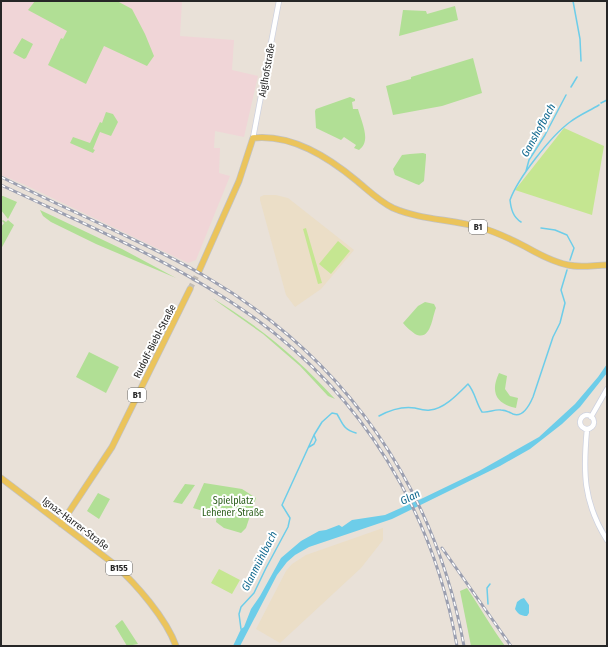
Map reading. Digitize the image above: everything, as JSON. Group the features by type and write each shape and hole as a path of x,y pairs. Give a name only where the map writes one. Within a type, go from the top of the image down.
{"main road":[{"path":"199,271 239,181 253,138"},
{"name":"B1","path":"253,138 295,143 312,150 342,170 384,202 406,213 488,230 510,239 558,263 580,266 607,264"},
{"name":"Rudolf-Biebl-Straße","path":"61,524 112,447 190,289"},
{"name":"Ignaz-Harrer-Straße","path":"1,478 124,573 166,625 176,646"}],"street":[{"name":"Aiglhofstraße","path":"253,138 279,1"},
{"path":"590,417 607,389"},
{"path":"587,429 581,426 580,420 585,416 590,417"},
{"path":"587,429 591,428 593,424 593,420 590,417"},
{"path":"587,429 585,465 587,494 596,520 607,540"}],"shaded area":[{"path":"1,1 182,1 180,36 234,40 232,70 258,76 244,137 215,131 214,148 220,148 219,173 230,176 196,260 188,263 23,184 1,175"},
{"path":"264,195 276,195 288,198 354,250 321,289 295,307 286,295 260,200 260,197"},
{"path":"383,528 383,540 361,568 280,643 256,629 286,571 292,564 306,555"}],"green space":[{"path":"35,1 117,1 132,9 154,56 147,66 104,46 86,84 48,65 61,38 63,39 67,31 28,10"},
{"path":"455,6 458,20 399,36 403,10 426,11 427,14"},
{"path":"22,38 33,44 26,58 24,59 13,53"},
{"path":"473,58 482,93 442,106 393,115 386,86"},
{"path":"350,97 355,99 355,101 352,102 353,109 358,109 365,136 363,146 359,150 354,148 356,145 344,137 341,140 316,128 316,109"},
{"path":"106,112 113,114 118,122 111,136 100,132 93,149 95,150 93,153 70,143 73,137 90,143 100,122 102,123"},
{"path":"564,128 604,146 592,215 515,190"},
{"path":"426,154 424,181 419,185 395,175 393,169 402,155"},
{"path":"1,196 17,202 8,219 1,210"},
{"path":"40,210 122,249 176,278 96,244 51,222 43,216"},
{"path":"3,220 6,222 8,220 14,225 1,249 1,227 4,223 2,221"},
{"path":"306,228 322,283 318,284 303,229"},
{"path":"338,241 350,251 331,274 319,264"},
{"path":"212,298 229,308 278,344 335,399 328,396 300,366 263,334"},
{"path":"425,302 434,304 436,308 428,332 420,336 415,334 403,323 418,306"},
{"path":"89,352 119,367 106,393 76,377"},
{"path":"499,373 507,376 505,389 510,396 518,398 516,408 504,404 497,396 495,386"},
{"name":"Spielplatz Lehener Straße","path":"204,483 242,489 256,498 246,528 241,533 224,528 216,522 217,515 193,508"},
{"path":"185,484 195,485 182,504 173,502"},
{"path":"98,493 110,499 99,519 87,511"},
{"path":"219,569 240,580 232,594 211,583"},
{"path":"467,588 505,646 471,646 460,591"},
{"path":"122,620 138,644 127,646 115,626"}],"water":[{"path":"607,364 607,373 580,407 562,424 530,449 500,466 392,519 309,547 295,555 287,562 277,575 240,646 233,646 241,629 244,627 251,609 281,558 301,541 319,531 339,525 342,527 352,520 385,515 479,471 539,437 575,404"},
{"path":"524,598 529,605 529,613 527,616 523,616 515,609 517,602"}],"waterway":[{"name":"Ganshofbach","path":"573,1 580,39 581,61"},
{"name":"Ganshofbach","path":"571,87 577,77"},
{"name":"Ganshofbach","path":"526,171 529,160 545,135 566,95"},
{"name":"Glanmühlbach","path":"601,103 607,100"},
{"path":"521,222 516,218 511,207 510,200 527,169 562,128 577,117 599,105"},
{"path":"541,228 555,230 567,235 574,248 570,260"},
{"path":"379,416 401,408 415,408 422,410 435,409 446,404 468,384 482,412 503,410 517,415 523,412 528,407 533,397 553,337 560,323 565,303 561,290 567,270"},
{"path":"241,629 239,614 241,607 254,593 288,527 290,518 282,505 314,435 322,422 332,413 337,414 346,428 356,433"},
{"path":"309,447 314,444 316,440 314,435"},
{"path":"488,604 487,588 490,584"}],"tunnel":[{"path":"190,289 199,271"}],"railway":[{"path":"1,177 196,271 257,311 302,347 342,388 377,433 407,481 431,533 450,588 464,646"},
{"path":"1,185 130,245 224,297 253,317 293,349 328,383 360,421 388,461 411,504 431,549 446,597 457,646"},
{"path":"442,548 511,646"}],"water label":[{"name":"Glan","path":"410,497"}]}
